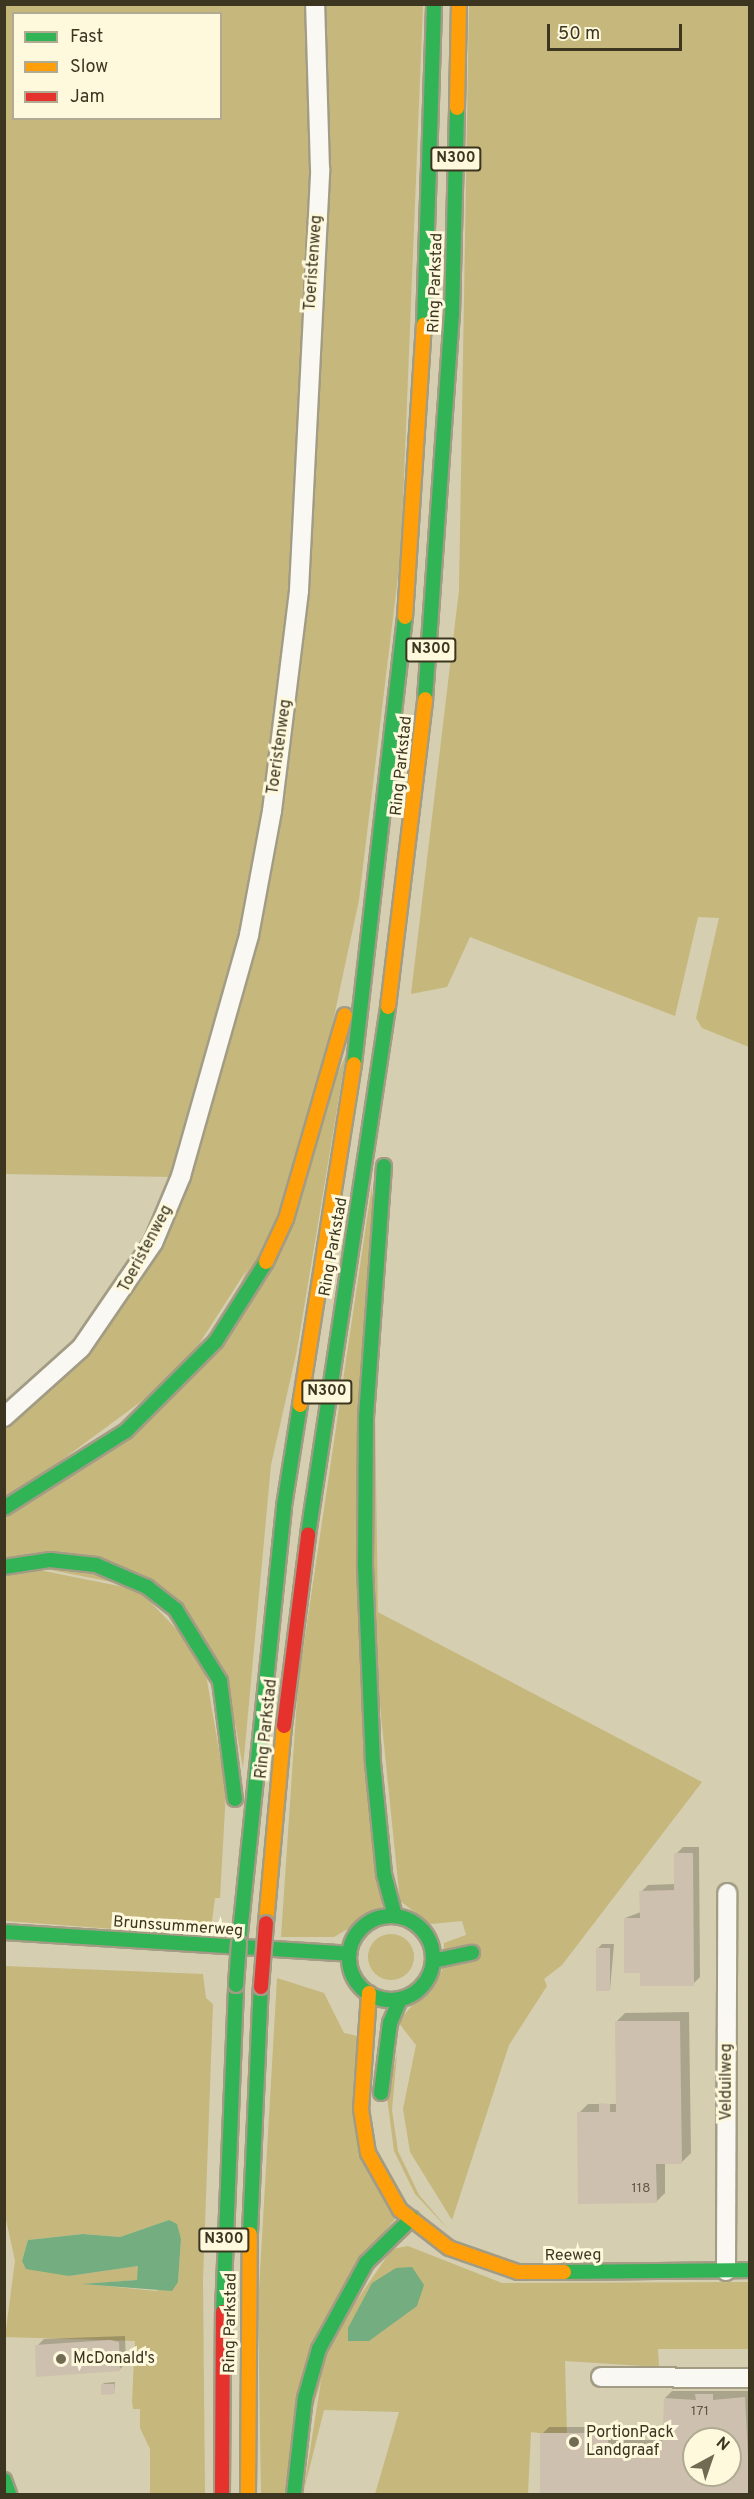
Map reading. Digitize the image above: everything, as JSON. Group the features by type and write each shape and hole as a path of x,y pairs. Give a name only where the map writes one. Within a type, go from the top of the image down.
{"main road":[{"name":"Ring Parkstad","path":"222,2494 224,2265 236,1985 241,1921 284,1506 376,914 399,716 421,423 434,4"},
{"name":"Ring Parkstad","path":"248,2494 249,2268 261,1987 266,1923 296,1612 392,985 430,659 444,467 459,4"},
{"name":"N300","path":"4,1508 102,1448 160,1402 216,1341 257,1280 305,1167 376,914"},
{"name":"N300","path":"392,985 385,1143 366,1418 364,1566 375,1785 384,1874 395,1916"},
{"name":"N300","path":"4,1567 50,1560 109,1569 147,1587 193,1630 220,1681 227,1708 241,1921"},
{"path":"380,2109 390,2023 400,1999 426,1981 433,1961 424,1932 395,1916 362,1927 349,1954 352,1972 369,1993 400,1999"},
{"name":"Brunssummerweg","path":"4,1932 349,1954"},
{"path":"433,1961 472,1953"},
{"name":"Reeweg","path":"369,1993 364,2135 387,2194 449,2248 505,2270 750,2270"},
{"name":"Reeweg","path":"388,2156 412,2218"},
{"path":"294,2494 305,2398 319,2349 366,2263 412,2218"},
{"path":"4,2480 9,2494"}],"street":[{"name":"Toeristenweg","path":"4,1417 50,1381 101,1325 153,1243 180,1176 249,935 272,812 299,590 320,169 315,4"},
{"name":"Velduilweg","path":"726,2271 727,1893"},
{"path":"601,2377 750,2378"}],"shaded area":[{"path":"5,5 423,5 401,551 359,900 329,1040 280,1218 181,1372 5,1502 5,1427 98,1340 157,1249 227,981 172,1177 5,1174"},
{"path":"469,5 749,5 749,1047 702,1028 696,1018 719,918 698,917 675,1016 470,937 447,987 411,994 459,590"},
{"path":"346,1055 297,1350 271,1465 243,1768 235,1723 163,1592 5,1561 4,1514 205,1361"},
{"path":"372,1185 382,1909 334,1937 281,1937 298,1684"},
{"path":"29,1568 139,1590 203,1657 226,1791 220,1898 215,1898 210,1936 5,1921 5,1573"},
{"path":"370,1608 702,1782 562,1965 544,1979 547,1986 509,2045 452,2220 410,2152 403,2109 416,2045 398,2022 442,1971 444,1943 466,1935 462,1921 431,1924 400,1901"},
{"path":"396,1934 408,1940 413,1948 413,1966 408,1974 400,1979 386,1980 374,1974 369,1966 368,1952 374,1940 382,1935"},
{"path":"4,1966 203,1974 206,1998 213,2004 203,2280 205,2494 150,2494 150,2449 140,2428 140,2409 133,2409 132,2401 135,2341 5,2337 15,2261 4,2210","holes":["169,2220 181,2238 178,2282 156,2291 86,2284 138,2280 138,2266 69,2276 22,2261 28,2240 83,2234 120,2237"]},
{"path":"277,1978 324,1993 344,2033 362,2037 357,2078 395,2219 355,2268 287,2494 261,2494 258,2307"},
{"path":"397,2053 392,2110 398,2151 419,2195 449,2230 415,2194 394,2151 387,2097"},
{"path":"169,2220 177,2224 181,2239 178,2282 172,2291 82,2284 137,2280 138,2266 69,2276 26,2269 22,2261 28,2240 83,2234 120,2237"},
{"path":"408,2246 502,2283 749,2282 749,2349 658,2349 659,2367 565,2361 567,2437 531,2432 528,2494 375,2494 399,2412 324,2410 303,2494 327,2344 392,2249"},
{"path":"412,2267 424,2285 417,2306 369,2341 348,2341 348,2328 372,2283 396,2268"}],"building":[{"path":"674,1853 693,1853 694,1986 640,1986 640,1973 624,1973 624,1918 640,1918 639,1891 674,1890"},
{"path":"596,1948 610,1948 610,1991 596,1991"},
{"path":"615,2021 680,2021 682,2164 656,2164 657,2203 578,2204 577,2112 599,2112 599,2103 610,2104 610,2112 616,2112"},
{"path":"110,2340 119,2342 120,2371 36,2377 35,2345"},
{"path":"101,2384 114,2384 115,2394 101,2395"},
{"name":"PortionPack Landgraaf","path":"695,2394 713,2394 713,2400 745,2397 750,2494 540,2494 540,2433 608,2433 608,2446 662,2446 664,2398 696,2400"}],"traffic: fast":[{"path":"424,325 434,4"},
{"path":"425,699 452,314 457,108"},
{"path":"354,1064 405,617"},
{"path":"308,1535 388,1007"},
{"path":"384,1166 366,1418 365,1566 373,1763 384,1874 395,1916"},
{"path":"4,1508 126,1431 216,1341 266,1262"},
{"path":"239,1943 284,1506 300,1405"},
{"path":"4,1567 50,1560 96,1565 147,1587 176,1610 220,1681 235,1799"},
{"path":"391,1916 414,1923 426,1935 433,1958 426,1981 414,1993 391,2000 368,1993 356,1981 349,1958 356,1935 368,1923 391,1916"},
{"path":"4,1932 349,1954"},
{"path":"236,1985 239,1943"},
{"path":"433,1961 472,1953"},
{"path":"223,2312 236,1985"},
{"path":"250,2234 261,1987"},
{"path":"381,2093 390,2023 400,1999"},
{"path":"294,2494 305,2398 319,2349 366,2263 412,2218"},
{"path":"564,2272 750,2270"},
{"path":"4,2480 9,2494"}],"traffic: slow":[{"path":"457,108 459,4"},
{"path":"405,617 424,325"},
{"path":"388,1007 425,699"},
{"path":"266,1262 286,1219 345,1015"},
{"path":"300,1405 354,1064"},
{"path":"266,1923 284,1726"},
{"path":"369,1993 361,2109 368,2153 400,2210 449,2248 518,2272 564,2272"},
{"path":"248,2494 250,2234"}],"traffic: jam":[{"path":"284,1726 308,1535"},
{"path":"261,1987 266,1923"},
{"path":"222,2494 223,2312"}],"place":[{"name":"McDonald's","path":"61,2359"},
{"name":"PortionPack Landgraaf","path":"574,2442"}]}
